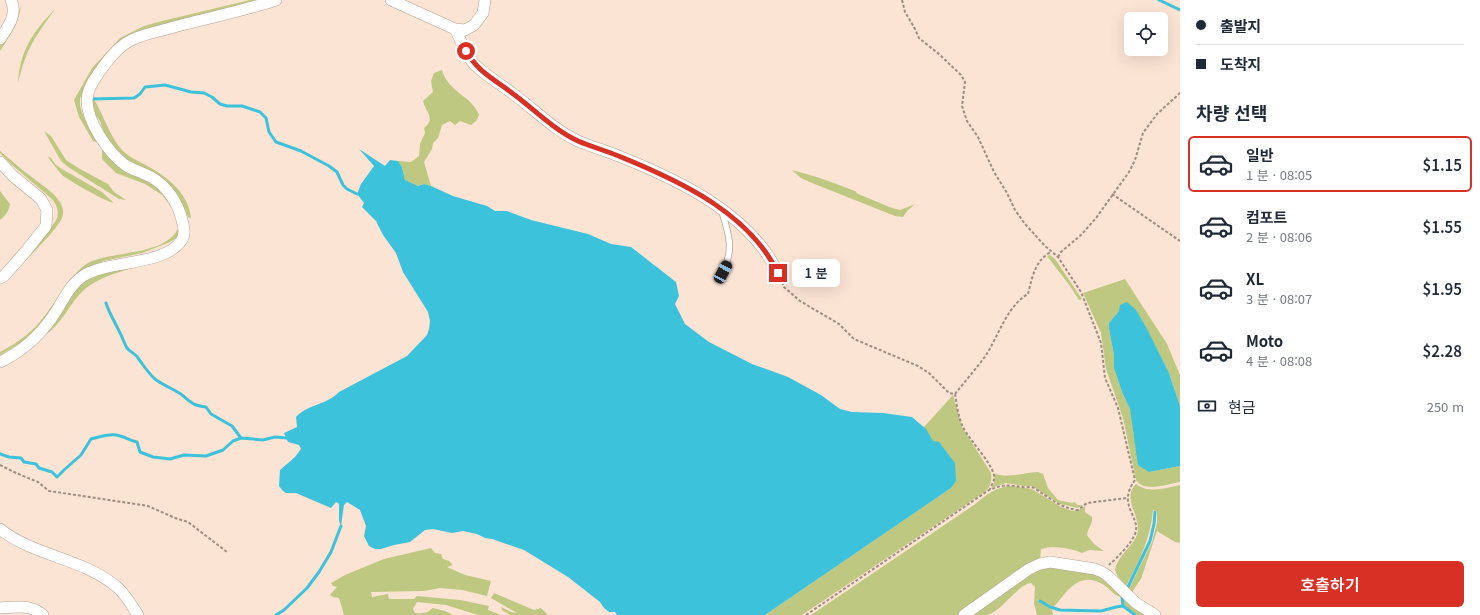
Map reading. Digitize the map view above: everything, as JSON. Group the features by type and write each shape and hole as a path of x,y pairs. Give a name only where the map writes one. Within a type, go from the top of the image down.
{"street":[{"path":"0,39 13,14 14,7 11,0"},
{"path":"0,362 11,357 31,342 51,319 71,286 82,276 92,271 141,261 160,255 177,247 182,239 184,229 180,210 174,200 166,190 152,178 125,165 117,158 102,140 93,124 88,111 86,99 89,88 104,66 116,51 126,43 138,37 251,8 276,0"},
{"path":"391,0 455,29 465,30 474,25 483,13 485,0"},
{"path":"455,29 472,63 562,132 578,141 621,157 670,179 697,193 721,210 755,238 772,259 778,273"},
{"path":"0,162 13,176 40,199 47,210 46,226 4,276 0,278"},
{"path":"0,529 22,543 69,560 99,574 119,589 138,615"},
{"path":"964,615 1034,566 1050,562 1095,569 1102,572 1136,603 1154,614 1164,615"},
{"path":"0,608 20,606 29,607 43,615"}],"lane":[{"path":"721,210 730,252 723,272"}],"path":[{"path":"902,0 905,12 919,38 961,75 965,82 962,106 967,121 978,136 994,172 1007,193 1015,210 1025,224 1058,258 1081,292 1101,343 1105,378 1118,408 1135,480 1130,487 1127,498 1135,523 1136,533 1102,572"},
{"path":"1058,258 1061,252 1081,235 1096,218 1129,172 1135,160 1144,133 1156,114 1180,93"},
{"path":"1112,194 1180,241"},
{"path":"955,394 986,355 1005,320 1019,299 1028,294 1033,271 1046,255 1052,252"},
{"path":"778,273 784,287 791,294 839,324 854,339 918,366 929,373 949,393 955,394"},
{"path":"955,394 963,426 972,442 994,473 994,480 989,490"},
{"path":"0,465 38,482 49,491 148,506 188,522 227,552"},
{"path":"806,615 989,490 1006,485 1014,485 1023,488 1033,487 1060,506 1078,510 1087,503 1127,498"}],"green space":[{"path":"250,0 259,0 131,37 88,83 80,98 80,106 83,115 98,143 93,141 79,117 74,100 92,68 120,38 144,26"},
{"path":"21,6 16,24 0,51 0,46 7,38"},
{"path":"55,9 31,45 18,83 19,71 29,42 40,26"},
{"path":"442,70 449,84 471,103 479,115 476,121 471,125 460,121 455,125 450,121 442,125 438,138 433,143 432,149 424,162 431,186 424,184 418,186 405,180 402,167 398,161 411,162 419,156 420,144 425,133 424,128 428,124 430,118 423,101 433,92 431,81 434,73"},
{"path":"91,99 94,99 110,132 122,150 132,158 158,172 177,188 187,202 191,218 188,217 180,199 172,189 119,155 104,134 100,121 92,111"},
{"path":"44,131 51,136 66,160 108,184 114,192 126,200 119,199 68,167 61,161"},
{"path":"102,149 154,182 167,195 183,225 178,237 170,242 142,253 103,261 89,268 49,317 26,340 0,355 0,352 20,340 36,326 71,279 82,267 99,259 153,247 174,235 180,224 173,209 162,195 145,184 116,173 102,159"},
{"path":"0,151 49,190 59,200 63,212 59,224 41,245 15,271 14,270 55,222 58,210 52,199 12,165 0,153"},
{"path":"48,157 50,157 56,165 62,169 102,192 114,203 96,195 66,178"},
{"path":"792,170 820,178 855,191 858,194 892,208 900,210 915,204 903,217 895,216 812,183 801,178"},
{"path":"0,191 10,204 7,213 0,220"},
{"path":"1050,255 1055,259 1082,299 1079,300 1047,256"},
{"path":"146,262 102,278 82,291 56,326 43,336 81,283 96,273"},
{"path":"1125,279 1167,344 1180,375 1180,406 1169,373 1136,310 1119,311 1109,323 1109,329 1114,355 1114,368 1122,392 1130,409 1133,421 1133,432 1149,472 1180,466 1180,482 1163,486 1145,486 1136,480 1123,418 1106,369 1101,333 1083,293"},
{"path":"953,395 962,427 991,473 991,482 986,491 802,615 765,615 951,488 954,463 933,442 924,427"},
{"path":"1038,472 1043,474 1048,488 1058,500 1072,503 1075,502 1077,505 1083,505 1078,508 1060,504 1032,486 1006,483 991,488 994,484 995,474 1012,475"},
{"path":"1136,484 1152,490 1180,485 1180,543 1175,542 1157,531 1141,579 1132,592 1129,589 1152,542 1157,523 1157,511 1153,510 1150,530 1144,549 1126,586 1118,577 1115,570 1120,559 1137,535 1138,524 1131,500 1132,489"},
{"path":"1010,486 1032,489 1061,507 1072,511 1079,510 1085,506 1085,512 1092,517 1092,522 1087,535 1094,544 1104,551 1089,550 1082,553 1062,548 1050,547 1041,549 1040,559 1032,561 960,615 811,615 974,505 990,492"},
{"path":"431,548 435,553 441,554 443,559 449,561 453,565 447,567 465,575 491,581 487,596 462,590 440,588 424,591 371,592 372,597 388,594 389,599 414,599 417,596 460,600 489,606 488,610 501,615 478,615 446,605 417,602 413,609 415,613 425,613 433,608 453,615 344,615 339,598 330,595 337,587 333,586 331,583 345,575 384,559"},
{"path":"1043,565 1094,571 1152,615 1137,615 1125,606 1122,597 1096,581 1088,580 1075,584 1064,594 1054,607 1036,599 1052,610 1053,615 1037,615 1034,604 1035,587 1031,583 1021,588 992,613 987,615 968,615"},
{"path":"494,593 534,610 541,608 548,615 510,615 502,610 501,607 517,613 491,598"}],"water":[{"path":"359,149 385,166 390,160 398,161 402,167 405,180 418,186 424,184 431,186 453,196 487,206 495,211 507,211 531,220 588,234 611,244 631,247 676,282 679,296 675,304 685,324 709,342 752,364 788,377 821,395 840,409 852,412 883,413 912,417 926,429 933,441 939,442 955,463 956,481 951,488 765,615 617,615 615,612 609,612 600,602 568,577 524,550 485,538 477,534 463,531 452,533 433,529 425,530 410,542 381,549 375,549 369,546 364,536 366,526 360,510 347,502 344,505 341,526 339,521 339,504 336,502 331,508 296,493 286,493 279,486 280,470 295,457 301,449 299,445 288,442 284,433 297,427 296,417 306,409 329,400 339,392 407,356 427,335 429,329 430,321 428,312 403,272 396,253 383,235 376,221 362,207 364,203 357,194 361,184 374,166"},
{"path":"1127,302 1136,310 1147,329 1169,373 1180,406 1180,466 1149,472 1138,465 1130,409 1122,392 1114,368 1114,355 1109,329 1109,323 1119,311 1120,305"}],"waterway":[{"path":"1159,0 1180,10"},
{"path":"91,99 134,98 140,94 145,87 165,85 191,92 204,93 212,97 220,104 227,106 242,106 260,112 266,118 269,132 276,142 301,151 329,166 337,172 343,185 347,189 357,194"},
{"path":"106,303 127,348 137,357 153,377 192,403 206,407 211,414 232,426 241,438"},
{"path":"0,454 9,457 21,458 24,462 36,464 39,468 52,472 57,477 81,455 91,439 107,435 119,436 137,442 140,452 153,457 170,459 184,455 206,456 223,450 233,441 241,438 263,440 275,437 287,438"},
{"path":"1128,587 1150,541 1155,512"},
{"path":"276,615 284,610 307,588 319,572 331,552 341,526"},
{"path":"1122,597 1123,606 1135,615"},
{"path":"1040,601 1050,607 1060,610 1101,611 1123,606"}],"route":[{"path":"466,51 472,63 534,109 562,132 578,141 621,157 670,179 697,193 732,217 755,238 772,259 778,273"}]}
